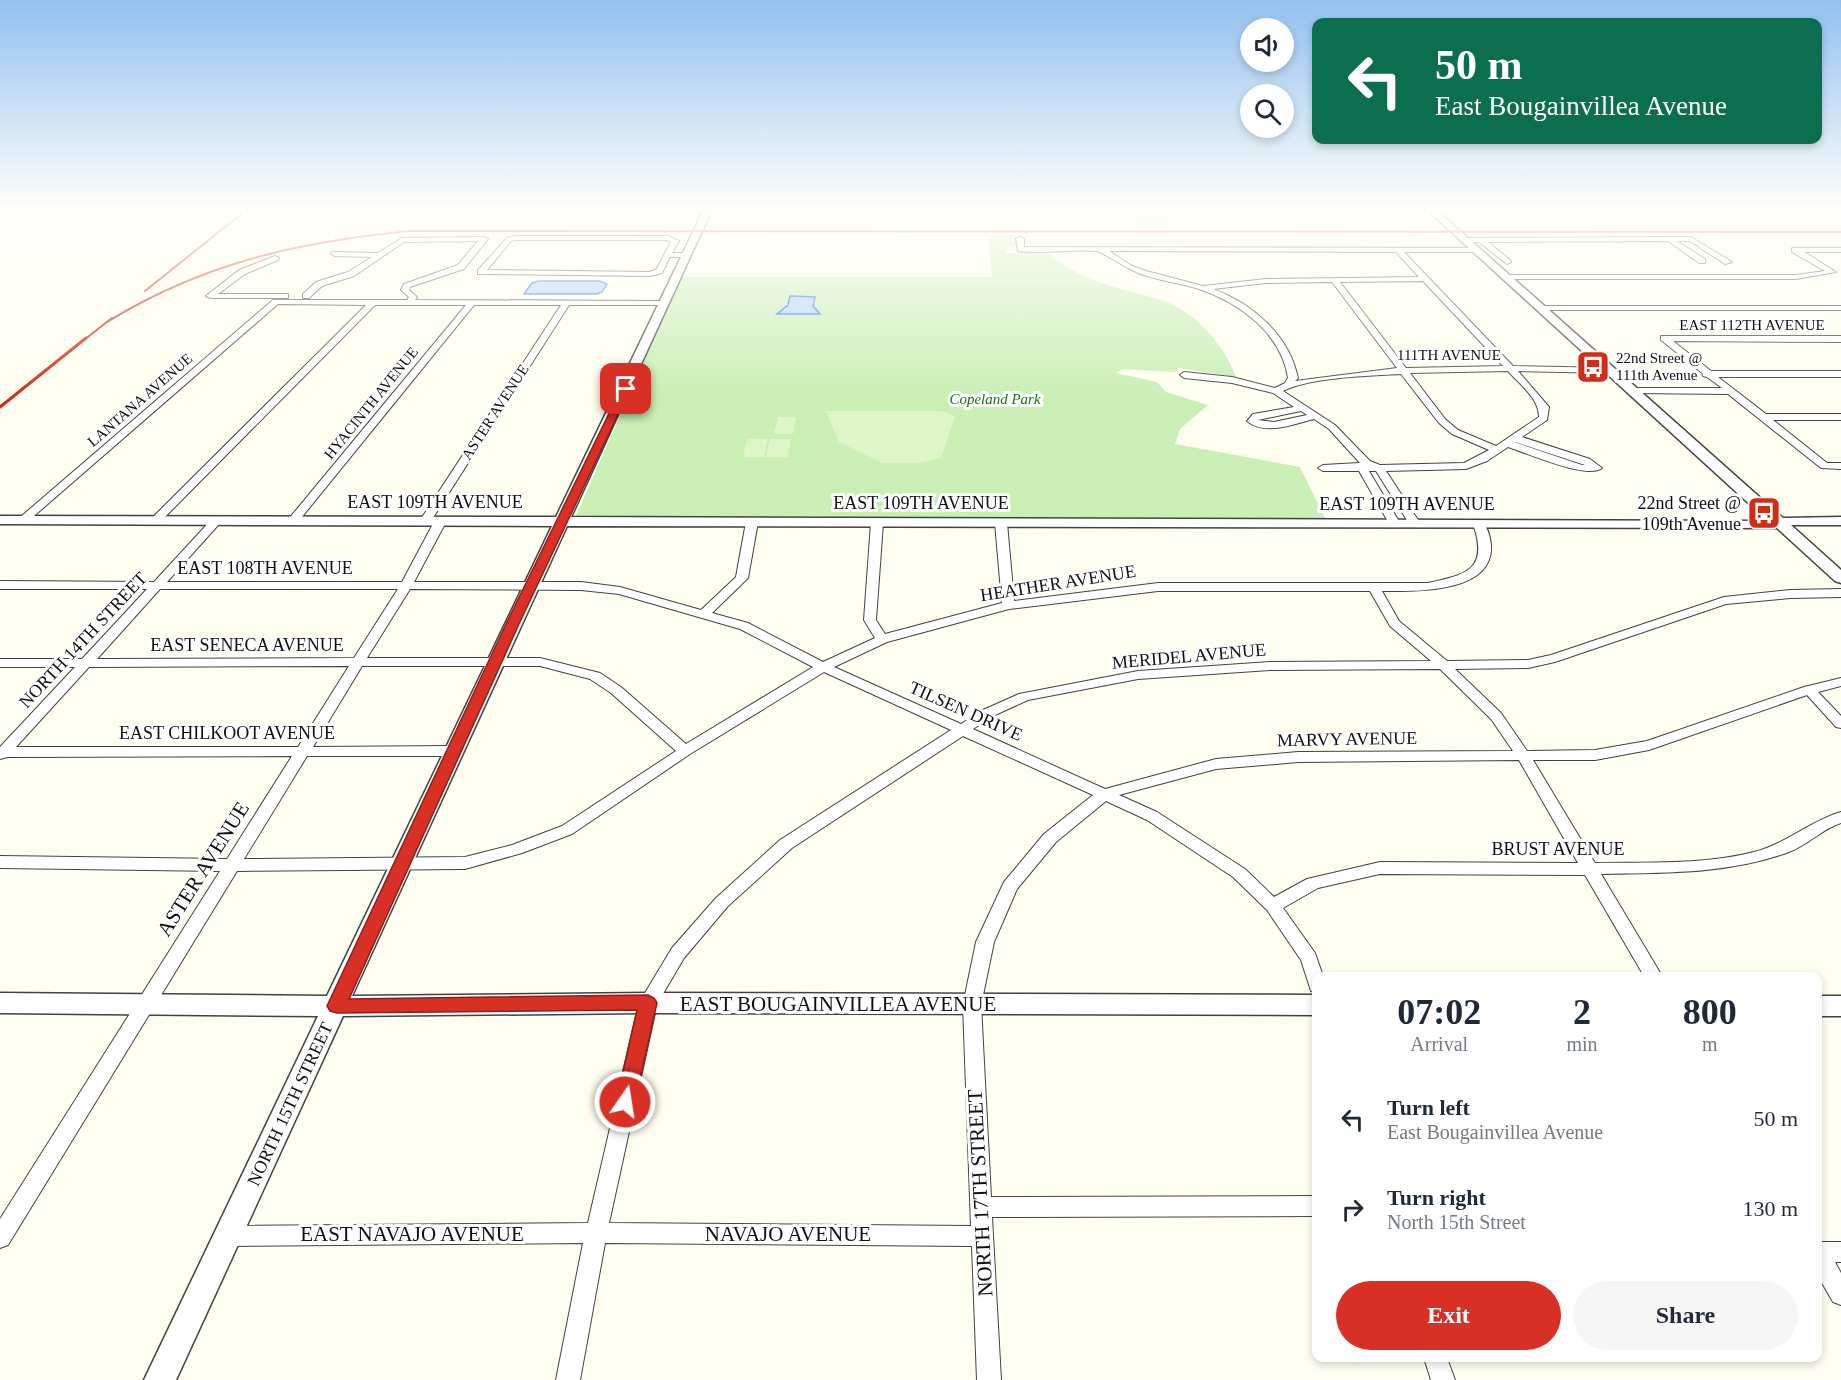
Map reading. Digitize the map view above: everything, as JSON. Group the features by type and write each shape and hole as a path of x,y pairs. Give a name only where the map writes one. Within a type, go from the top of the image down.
{"street":[{"path":"243,271 210,296 306,296 470,303 664,303"},
{"path":"306,296 319,284 355,271"},
{"path":"410,299 406,287 448,271"},
{"path":"483,271 482,273 650,274 658,271"},
{"name":"NORTH 15TH STREET","path":"160,1380 337,1006 530,586 563,522 664,303 672,271"},
{"path":"1136,271 1200,288 1243,308 1270,332 1289,360 1293,378 1288,385"},
{"path":"1323,468 1364,465 1379,468 1466,466 1483,459 1494,449 1544,418 1544,407 1419,271"},
{"path":"1502,271 1539,308 1635,391 1841,578"},
{"path":"1507,277 1796,277 1831,271"},
{"path":"1333,279 1442,421 1455,432 1494,449"},
{"path":"1200,288 1266,281 1427,279"},
{"path":"156,520 373,302 410,299"},
{"name":"LANTANA AVENUE","path":"23,520 276,302 373,302"},
{"name":"HYACINTH AVENUE","path":"293,521 470,303"},
{"name":"ASTER AVENUE","path":"0,1238 405,587 432,522 566,303"},
{"path":"1539,308 1841,308"},
{"name":"EAST 112TH AVENUE","path":"1706,374 1664,338 1841,339"},
{"name":"111TH AVENUE","path":"1276,391 1288,385 1323,378 1401,369 1611,370"},
{"path":"1706,374 1841,374"},
{"path":"1706,374 1825,465 1841,466"},
{"path":"1184,375 1240,381 1276,391 1316,416 1343,436 1364,465 1394,523"},
{"path":"1635,391 1728,391"},
{"path":"1303,408 1256,416 1252,421 1261,425 1316,416"},
{"path":"1761,417 1841,417"},
{"path":"1510,440 1586,461 1597,468 1581,468 1510,440"},
{"path":"1379,468 1414,523"},
{"name":"EAST 109TH AVENUE","path":"0,520 1770,525 1779,522 1841,521"},
{"name":"NORTH 14TH STREET","path":"2,753 216,521"},
{"path":"704,614 742,578 752,522"},
{"path":"877,523 870,620 882,639"},
{"path":"1001,523 1008,605"},
{"name":"HEATHER AVENUE","path":"0,862 233,865 465,863 516,849 567,830 685,751 823,668 882,639 1008,605 1158,587 1375,589 1428,587 1467,577 1480,568 1485,558 1485,537 1479,524"},
{"name":"EAST 108TH AVENUE","path":"0,585 530,586"},
{"name":"TILSEN DRIVE","path":"530,586 581,586 620,591 704,614 764,634 823,668 1152,816 1239,873 1273,906 1309,958 1313,972"},
{"path":"1375,589 1394,623 1445,666 1496,716 1524,757 1651,972"},
{"name":"MERIDEL AVENUE","path":"568,1380 596,1233 648,1003 678,953 708,919 786,844 988,712 1024,697 1138,675 1270,666 1528,664 1555,658 1724,601 1790,594 1841,593"},
{"name":"EAST SENECA AVENUE","path":"0,663 540,662 595,676 616,690 685,751"},
{"name":"MARVY AVENUE","path":"972,1005 985,942 1010,886 1050,838 1105,794 1216,764 1298,757 1595,755 1649,745 1809,690 1841,682"},
{"path":"1809,690 1841,724"},
{"name":"EAST CHILKOOT AVENUE","path":"2,753 454,751"},
{"name":"BRUST AVENUE","path":"1273,906 1313,883 1380,868 1592,870 1696,866 1755,858 1787,847 1829,821 1841,817"},
{"name":"EAST BOUGAINVILLEA AVENUE","path":"0,1003 337,1006 648,1003 1312,1005"},
{"name":"NORTH 17TH STREET","path":"972,1005 989,1380"},
{"path":"1822,1006 1841,1006"},
{"path":"980,1206 1312,1206"},
{"name":"EAST NAVAJO AVENUE","path":"227,1236 596,1233"},
{"name":"NAVAJO AVENUE","path":"596,1233 981,1236"},
{"path":"1822,1253 1841,1252"},
{"path":"1822,1260 1841,1294"},
{"path":"1437,1362 1443,1380"}],"green space":[{"name":"Copeland Park","path":"991,271 1076,271 1100,283 1171,304 1195,319 1224,352 1236,377 1178,368 1177,372 1123,369 1116,373 1157,382 1166,392 1208,405 1180,429 1175,444 1300,467 1327,522 575,518 681,277 992,277"},
{"path":"826,411 943,411 955,416 941,458 918,463 883,463 839,442"},
{"path":"778,417 796,417 793,434 774,434"},
{"path":"747,439 768,439 764,457 743,457"},
{"path":"770,439 791,439 788,457 766,457"}],"water":[{"path":"538,281 600,281 607,284 602,292 597,294 524,294 532,283"},
{"path":"790,296 815,297 813,306 820,314 777,314 788,305"}],"railway":[{"path":"145,291 170,271"},
{"path":"107,322 179,284 211,271"},
{"path":"84,340 112,318"},
{"path":"0,407 86,338"}],"place":[{"name":"22nd Street @ 111th Avenue","path":"1593,367"},
{"name":"22nd Street @ 109th Avenue","path":"1764,513"}],"route":[{"path":"625,1102 648,1003 337,1006 512,624 626,389"}]}
